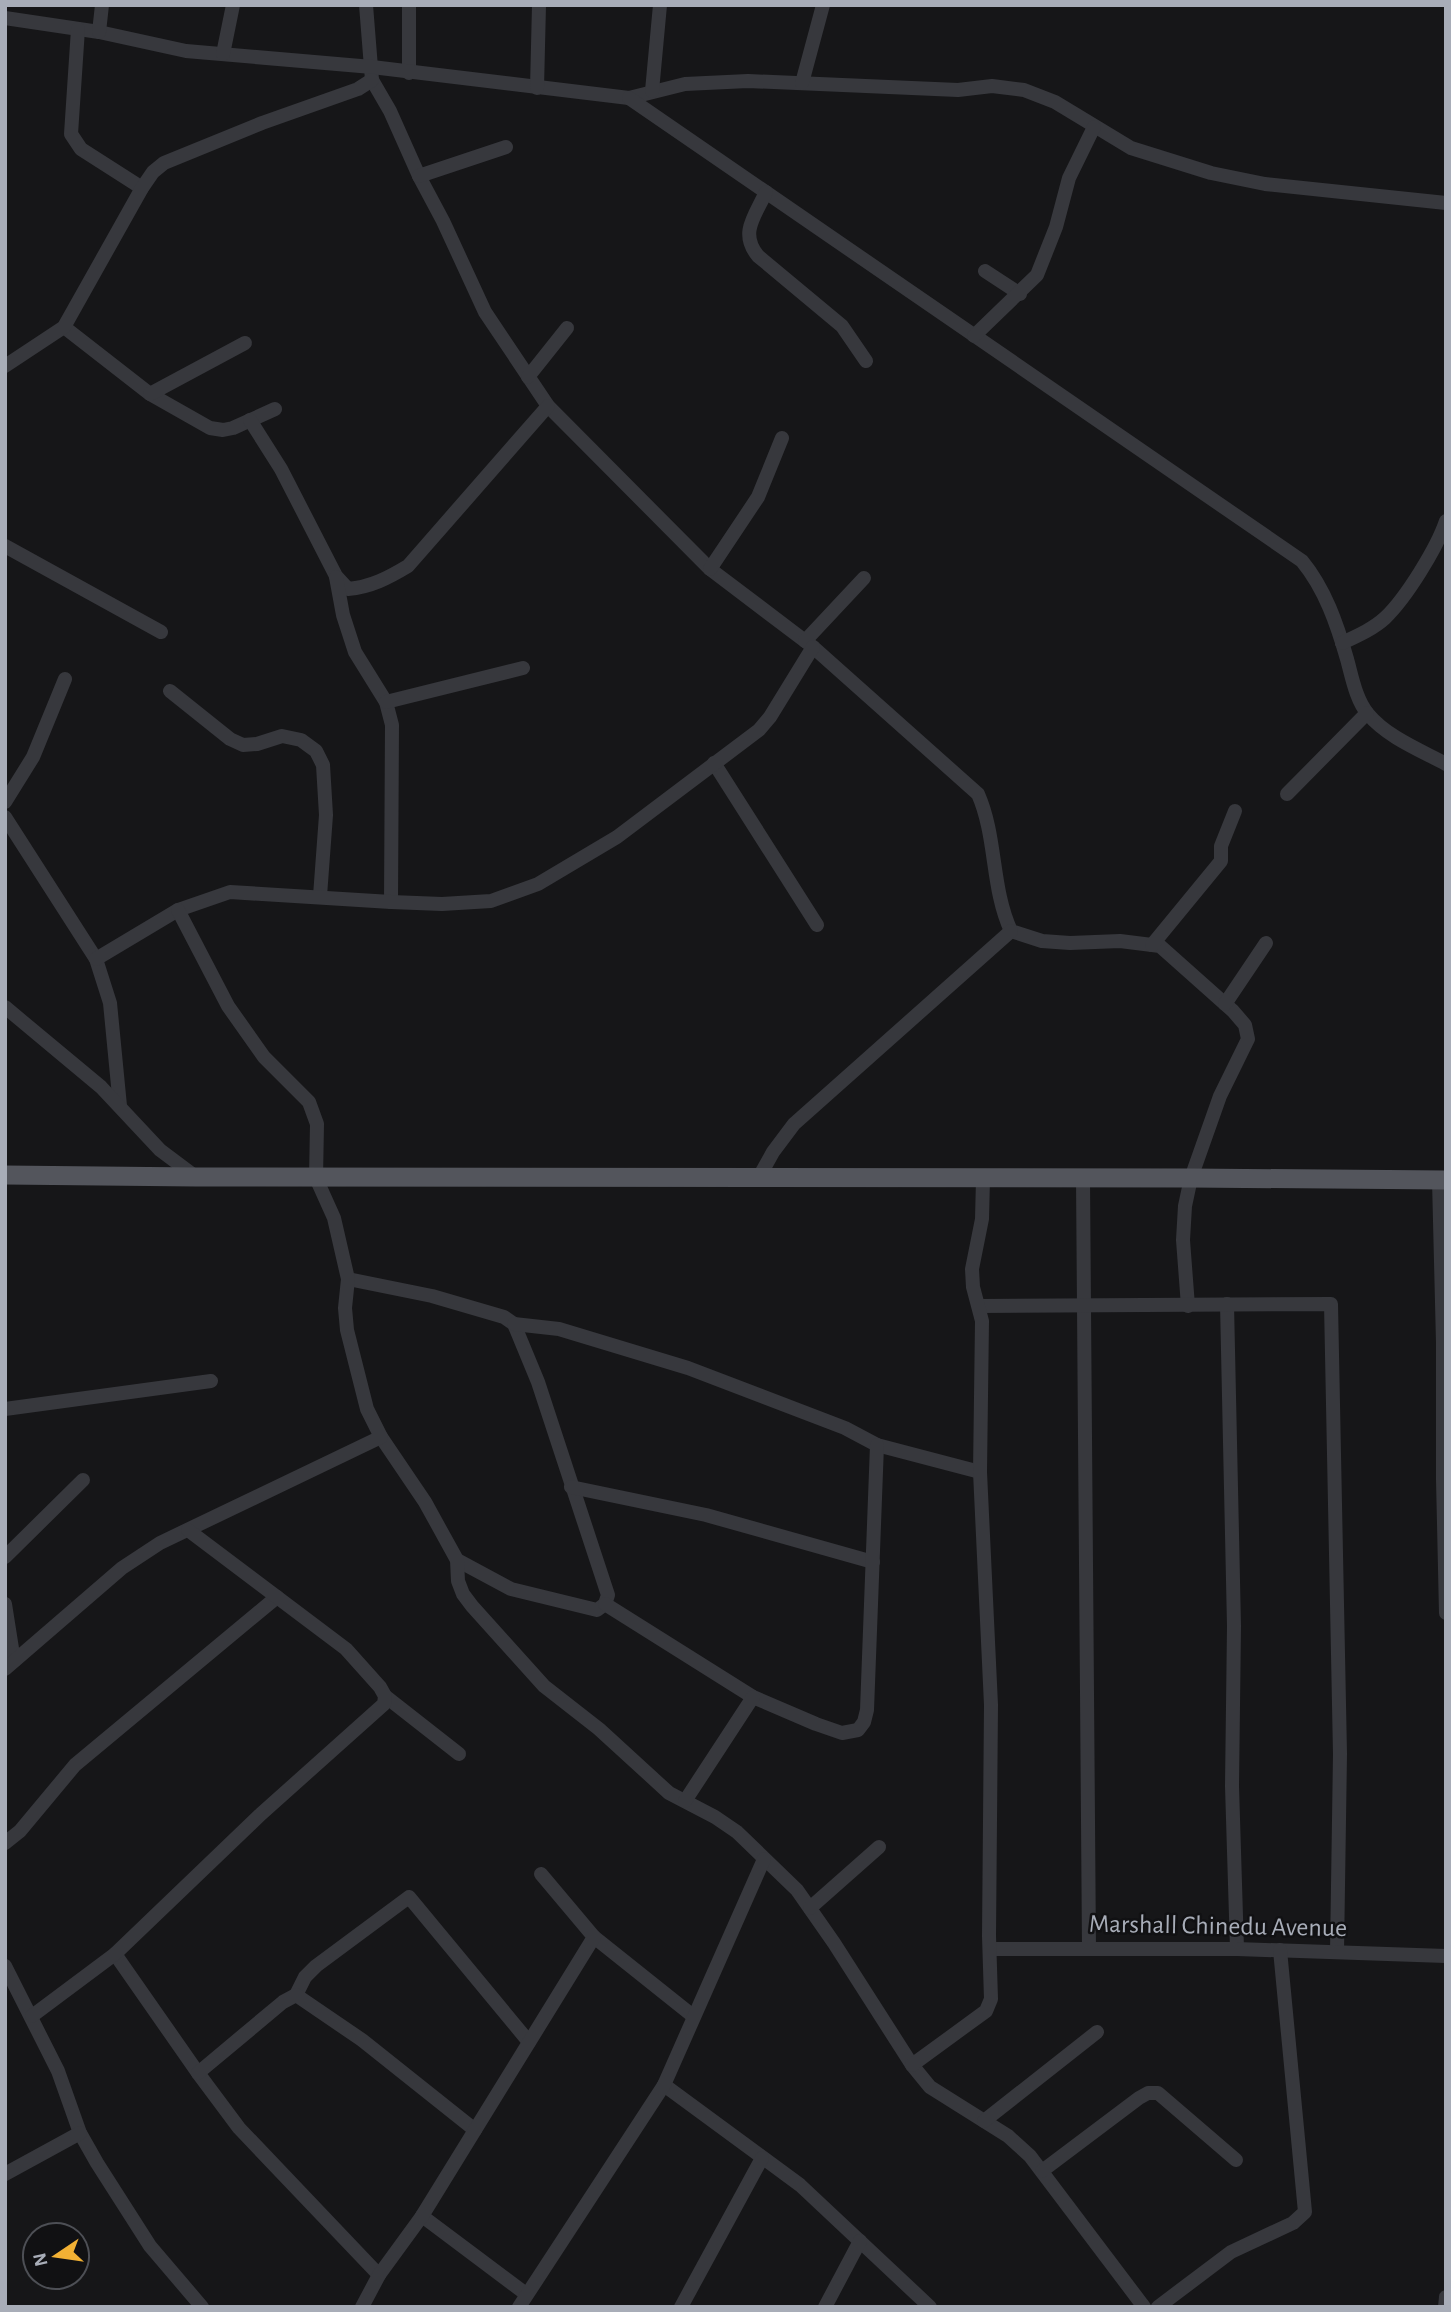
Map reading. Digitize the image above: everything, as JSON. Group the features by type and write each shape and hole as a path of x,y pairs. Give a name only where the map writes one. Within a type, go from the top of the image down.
{"main road":[{"path":"5,1175 1442,1180"}],"street":[{"path":"99,32 102,5"},
{"path":"223,54 233,5"},
{"path":"366,5 372,73 485,312 548,407 710,569 809,644 978,794 988,815 1003,914 1011,931 1042,941 1120,942 1160,946 1245,1025 1248,1039 1220,1096 1191,1178 1185,1206 1183,1240 1188,1306"},
{"path":"409,5 409,73"},
{"path":"537,88 539,5"},
{"path":"652,91 660,5"},
{"path":"802,83 823,5"},
{"path":"5,18 99,32 186,51 372,73 409,73 629,98 685,85 748,81 958,90 992,86 1024,90 1055,102 1131,148 1211,173 1265,184 1446,203"},
{"path":"78,29 71,134 81,149 142,188"},
{"path":"5,366 64,327 142,188 153,172 164,163 262,123 358,89 372,73"},
{"path":"629,98 1302,561 1318,582 1367,713 1394,735 1446,764"},
{"path":"974,336 1038,275 1056,227 1069,178 1094,127"},
{"path":"419,176 506,147"},
{"path":"766,192 747,233 750,246 758,256 842,326 866,361"},
{"path":"985,271 1020,294"},
{"path":"64,327 150,394 210,428 233,428 275,409"},
{"path":"528,377 567,328"},
{"path":"150,394 245,343"},
{"path":"250,420 281,469 336,576 348,589 364,588 408,566 548,407"},
{"path":"710,569 758,497 782,438"},
{"path":"1342,643 1370,628 1395,606 1440,539 1446,521"},
{"path":"5,546 161,632"},
{"path":"336,576 343,615 355,652 386,702 392,725 391,902"},
{"path":"96,959 178,910 230,892 442,904 492,901 538,884 617,837 758,730 770,717 809,644 864,578"},
{"path":"386,702 523,668"},
{"path":"5,803 33,757 65,679"},
{"path":"170,691 230,739 243,746 282,736 301,740 316,751 323,765 326,815 320,896"},
{"path":"1287,794 1367,713"},
{"path":"714,763 817,925"},
{"path":"1152,945 1221,861 1221,846 1235,811"},
{"path":"5,817 96,959 110,1003 120,1106"},
{"path":"178,910 228,1006 264,1058 309,1102 317,1124 316,1178 334,1218 348,1279 345,1308 347,1330 368,1409 381,1437 425,1502 457,1560 458,1581 463,1594 544,1686 599,1729 669,1793 737,1832 797,1890 912,2066 930,2087 1008,2136 1031,2157 1144,2307"},
{"path":"758,1179 773,1152 794,1124 1011,931"},
{"path":"1225,1004 1266,943"},
{"path":"5,1007 120,1106 160,1150 196,1177"},
{"path":"912,2066 986,2011 991,1999 990,1705 981,1472 982,1321 973,1287 972,1269 982,1219 983,1179"},
{"path":"1083,1179 1089,1949"},
{"path":"1442,1180 1446,1614"},
{"path":"348,1279 432,1296 504,1317 514,1324 559,1329 688,1368 845,1427 877,1445 981,1472"},
{"path":"1227,1304 1234,1626 1232,1787 1237,1949"},
{"path":"979,1306 1331,1304 1340,1754 1337,1952"},
{"path":"457,1560 511,1589 597,1610 605,1604 608,1595 538,1382 514,1324"},
{"path":"5,1409 211,1381"},
{"path":"10,1665 122,1568 160,1543 381,1437"},
{"path":"605,1604 753,1697 842,1733 858,1730 864,1722 867,1710 877,1445"},
{"path":"5,1557 83,1480"},
{"path":"571,1487 706,1515 873,1563"},
{"path":"188,1530 346,1649 385,1696 458,1754"},
{"path":"5,1843 20,1831 75,1765 277,1597"},
{"path":"5,1604 10,1665"},
{"path":"32,2016 115,1954 261,1814 384,1704 385,1696"},
{"path":"685,1801 753,1697"},
{"path":"810,1908 879,1847"},
{"path":"422,2216 522,2300 664,2085 764,1859"},
{"path":"541,1874 594,1937 693,2017"},
{"path":"198,2073 283,2002 296,1995 305,1977 316,1966 409,1897 529,2042"},
{"path":"362,2307 379,2275 422,2216 594,1937"},
{"name":"Marshall Chinedu Avenue","path":"990,1950 1237,1949 1446,1955"},
{"path":"1158,2307 1231,2252 1293,2223 1305,2212 1280,1950"},
{"path":"115,1954 239,2127 379,2275"},
{"path":"5,1966 58,2071 80,2133 150,2246 202,2307"},
{"path":"296,1995 362,2039 475,2130"},
{"path":"984,2121 1097,2032"},
{"path":"664,2085 800,2185 930,2307"},
{"path":"1041,2171 1149,2093 1158,2094 1236,2160"},
{"path":"5,2174 80,2133"},
{"path":"681,2307 762,2158"},
{"path":"825,2307 860,2241"},
{"path":"1445,2307 1446,2297"}]}
